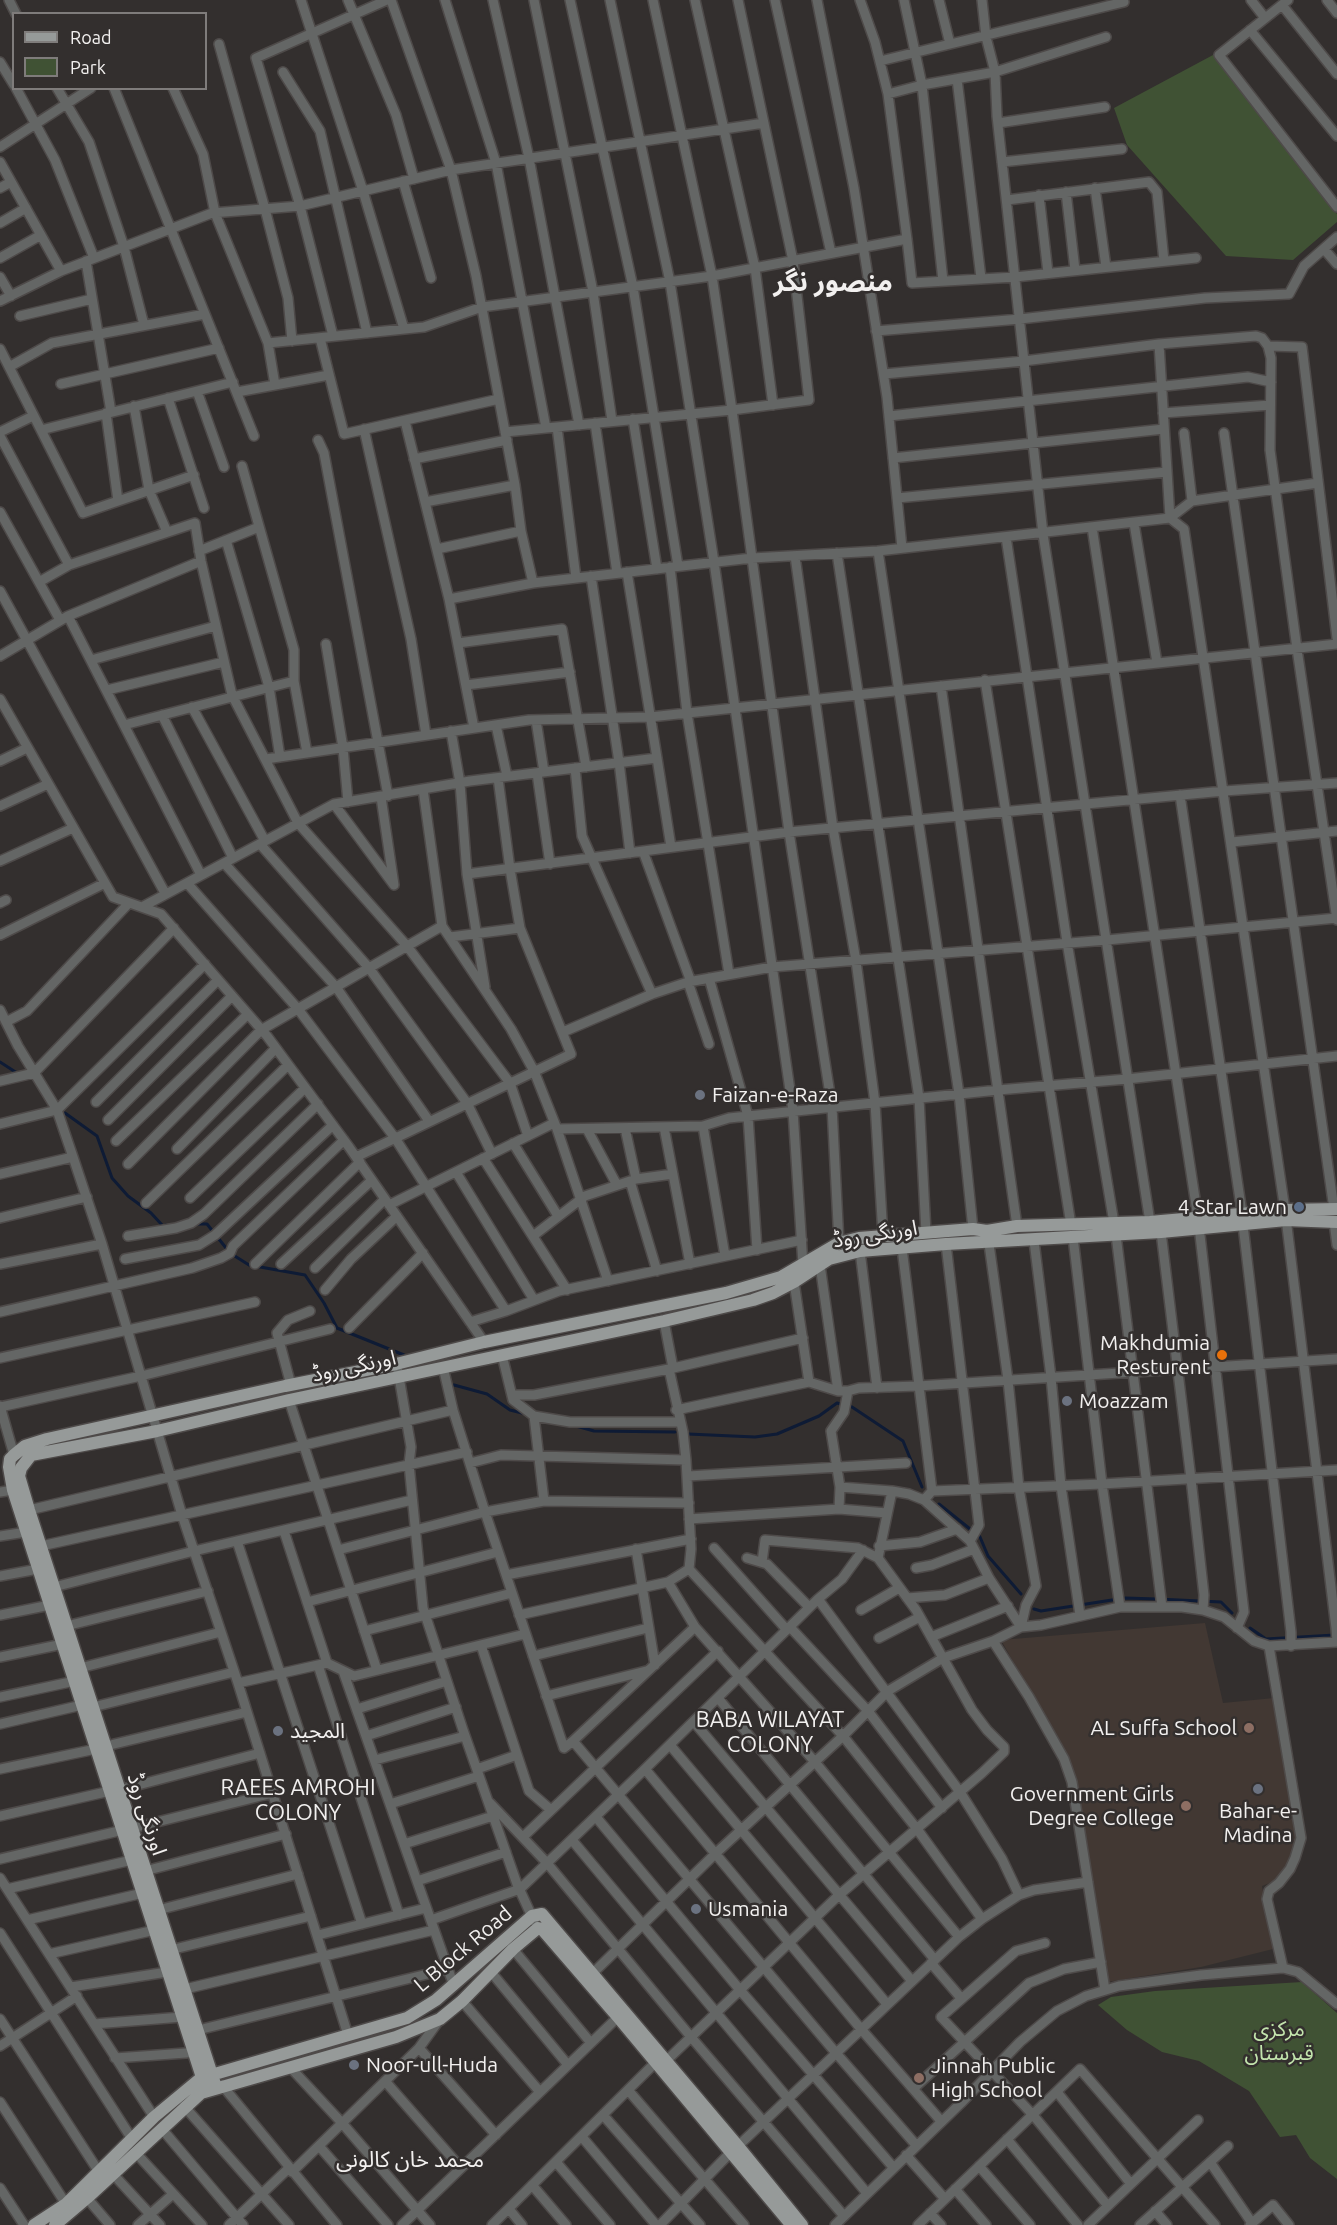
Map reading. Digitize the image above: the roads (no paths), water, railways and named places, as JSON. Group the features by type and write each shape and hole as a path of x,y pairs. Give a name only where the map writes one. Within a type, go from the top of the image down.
{"main road":[{"name":"اورنگی روڈ","path":"1115,1229 1150,1222 1198,1223 1286,1215 1336,1215"},
{"name":"اورنگی روڈ","path":"87,1706 80,1668 41,1546 13,1490 8,1458 25,1446 47,1438 291,1385 443,1367 664,1322 773,1293 836,1256 860,1251 946,1244 988,1237 1017,1226 1072,1231 1115,1229 1161,1232 1198,1223"},
{"name":"اورنگی روڈ","path":"215,2088 207,2076 199,2052 182,2017 167,1972 159,1910 128,1829 87,1706 75,1681 26,1532 19,1476 21,1468 31,1455 157,1431 289,1400 398,1371 484,1342 726,1293 781,1277 839,1243 859,1238 973,1230 988,1237 1034,1240 1072,1231"},
{"name":"اورنگی روڈ","path":"128,1829 132,1860 155,1930 185,1989 198,2030 199,2052"},
{"name":"L Block Road","path":"34,2225 66,2204 154,2116 207,2076 407,2018 454,1986 532,1916 542,1914 546,1917 660,2062"},
{"name":"L Block Road","path":"62,2223 184,2106 215,2088 396,2037 440,2019 462,2001 513,1948 538,1928 542,1929 802,2225"},
{"name":"L Block Road","path":"735,2149 792,2225"}],"street":[{"path":"301,0 363,190 404,329"},
{"path":"348,0 396,115 414,178"},
{"path":"333,336 300,206 256,58 389,0 451,170 482,307 515,485 521,531 533,583"},
{"path":"446,0 496,163 546,428"},
{"path":"493,0 529,158 579,425"},
{"path":"534,0 593,292 612,422"},
{"path":"570,0 633,287 674,567 687,713 729,974"},
{"path":"610,0 670,282 714,562 793,1111 803,1265"},
{"path":"652,0 712,276 789,832 832,1107 839,1243"},
{"path":"695,0 755,268 773,405"},
{"path":"414,459 546,428 809,400 793,261 738,0"},
{"path":"776,0 831,254"},
{"path":"817,0 854,188 884,374 902,548"},
{"path":"860,0 888,94 912,284 1015,277 1196,258"},
{"path":"904,0 922,85 943,281"},
{"path":"939,0 950,44"},
{"path":"982,0 986,37 994,72 1043,534 1150,1222"},
{"path":"1251,0 1265,18"},
{"path":"1327,0 1337,13"},
{"path":"1337,74 1285,2 1219,56 1337,207"},
{"path":"880,61 1124,3"},
{"path":"1250,30 1337,136"},
{"path":"888,94 922,85 994,72 1106,38"},
{"path":"219,44 288,298 292,340"},
{"path":"0,62 12,81"},
{"path":"283,72 320,131 367,333"},
{"path":"957,79 981,278"},
{"path":"17,90 54,160 90,260 92,299 105,374 118,501"},
{"path":"58,90 89,142 124,247 144,326"},
{"path":"0,147 89,90"},
{"path":"115,90 255,436"},
{"path":"174,90 203,153 215,213 267,343 275,385"},
{"path":"998,123 1105,107"},
{"path":"0,302 62,271 215,213 300,206 451,170 764,123"},
{"path":"1002,162 1122,149"},
{"path":"0,162 62,271"},
{"path":"404,181 431,278"},
{"path":"0,188 11,182"},
{"path":"1006,200 1149,182 1156,192 1164,261"},
{"path":"1095,188 1106,267"},
{"path":"1066,192 1075,270"},
{"path":"1039,195 1048,273"},
{"path":"0,223 26,208"},
{"path":"0,258 41,235"},
{"path":"876,331 1020,319 1204,298 1289,294 1304,266 1337,237"},
{"path":"267,343 424,327 482,307 712,276 907,239"},
{"path":"1324,249 1337,264"},
{"path":"0,277 11,296"},
{"path":"20,316 92,299"},
{"path":"9,367 52,343 205,314"},
{"path":"562,1032 652,994 690,982 729,974 856,960 1337,919 1275,489 1270,450 1271,358 1268,346 1262,338 1256,336 1159,344 1024,361 884,374"},
{"path":"320,338 344,434 499,399"},
{"path":"592,1974 887,1692 943,1658 993,1641 1021,1627 1041,1625 1079,1609 1120,1601 1204,1603 1254,1641 1269,1646 1291,1639 1337,1640 1286,1215 1232,842 1184,530 1170,518 1159,344"},
{"path":"1268,346 1302,347 1337,638"},
{"path":"61,384 219,348"},
{"path":"0,350 83,513 194,475"},
{"path":"237,392 330,375"},
{"path":"889,416 1248,376 1271,382"},
{"path":"41,430 232,382"},
{"path":"197,391 224,467"},
{"path":"168,398 204,508"},
{"path":"1163,413 1270,405"},
{"path":"134,406 149,490 167,532"},
{"path":"33,416 0,434 69,565"},
{"path":"633,420 657,569"},
{"path":"405,421 449,599 474,728"},
{"path":"595,423 650,717 671,848"},
{"path":"557,427 576,578"},
{"path":"364,429 411,639 426,735"},
{"path":"893,458 1164,429"},
{"path":"1184,433 1192,501"},
{"path":"1224,433 1336,1215 1337,1245"},
{"path":"318,440 324,453 379,742 394,885 334,804"},
{"path":"242,466 294,650 294,681 307,753"},
{"path":"897,498 1167,472"},
{"path":"449,599 533,583 714,562 878,551 1134,523 1170,518 1192,501 1318,483"},
{"path":"425,502 515,485"},
{"path":"0,512 39,582 91,660 201,875"},
{"path":"39,582 69,565 195,523 201,561 232,695 298,823 406,946 510,1083 528,1136"},
{"path":"1134,523 1157,663"},
{"path":"199,551 259,527"},
{"path":"1092,527 1198,1223 1244,1612 1237,1628"},
{"path":"437,549 521,531"},
{"path":"1006,537 1067,942 1115,1229 1162,1601"},
{"path":"226,540 269,687 280,757"},
{"path":"878,551 959,1094 973,1230"},
{"path":"837,553 919,1098 926,1233"},
{"path":"795,556 833,828 856,960 875,1102 883,1236"},
{"path":"0,656 64,618 201,561"},
{"path":"591,576 630,853"},
{"path":"0,591 165,893"},
{"path":"91,660 216,626"},
{"path":"458,643 562,629 586,766"},
{"path":"326,644 343,748 348,802"},
{"path":"266,759 496,724 578,718 650,717 1027,675 1337,644"},
{"path":"107,690 224,662"},
{"path":"466,685 570,672"},
{"path":"985,680 1072,1231 1102,1484 1120,1601"},
{"path":"124,725 232,695 294,681"},
{"path":"941,686 1017,1226"},
{"path":"0,699 113,897 161,914 261,1029 344,1140 484,1342"},
{"path":"192,706 262,842 369,968 467,1103 488,1156 533,1236 567,1290"},
{"path":"162,715 234,858"},
{"path":"0,723 10,718"},
{"path":"536,720 550,864"},
{"path":"255,1264 358,1160 429,1121 571,1054 520,928 510,869 496,724"},
{"path":"450,731 460,783 467,874 486,990"},
{"path":"0,761 27,748"},
{"path":"142,907 334,804 502,777 657,758"},
{"path":"575,768 582,836 652,994"},
{"path":"467,874 789,832 1224,791 1337,783"},
{"path":"0,806 48,784"},
{"path":"423,789 442,926 511,1029 534,1071 556,1126 608,1281"},
{"path":"1180,795 1242,1219 1291,1639"},
{"path":"0,861 73,828"},
{"path":"1232,842 1337,831"},
{"path":"643,851 690,982 709,1044"},
{"path":"224,863 336,987 429,1121"},
{"path":"0,935 105,883"},
{"path":"187,883 298,1009 395,1138 506,1311"},
{"path":"6,1022 27,1011 129,903"},
{"path":"128,1164 261,1029 442,926"},
{"path":"0,1081 34,1073 174,928"},
{"path":"450,937 520,928"},
{"path":"0,1124 57,1110 205,964"},
{"path":"709,978 748,1116 757,1250"},
{"path":"96,1102 218,980"},
{"path":"108,1119 232,996"},
{"path":"0,1010 57,1110 87,1197 182,1515 238,1683 348,2035"},
{"path":"116,1141 248,1014"},
{"path":"177,1149 276,1048"},
{"path":"315,1268 387,1202 456,1172 528,1136 556,1126 587,1129 703,1126 729,1118 1337,1056"},
{"path":"146,1203 288,1065"},
{"path":"190,1198 305,1088"},
{"path":"128,1236 176,1228 191,1223 204,1214 318,1104"},
{"path":"125,1259 199,1245 215,1235 333,1125"},
{"path":"703,1126 725,1257"},
{"path":"664,1127 690,1264"},
{"path":"625,1128 633,1180 657,1271"},
{"path":"587,1129 617,1185"},
{"path":"0,1312 192,1268 230,1253 233,1246 344,1140"},
{"path":"513,1143 558,1216"},
{"path":"0,1174 73,1157"},
{"path":"456,1172 534,1300"},
{"path":"533,1236 580,1200 633,1180 673,1174"},
{"path":"281,1264 372,1180"},
{"path":"0,1218 87,1197"},
{"path":"325,1290 351,1259 397,1216"},
{"path":"1161,1232 1204,1603"},
{"path":"988,1237 1008,1380 1019,1488 1036,1586 1026,1605 1021,1627"},
{"path":"470,1322 567,1290 802,1240"},
{"path":"1034,1240 1051,1377 1061,1486 1079,1609"},
{"path":"0,1264 102,1244"},
{"path":"916,1568 932,1565 972,1542 979,1525 946,1244"},
{"path":"902,1248 932,1491"},
{"path":"860,1251 877,1388"},
{"path":"349,1328 423,1253"},
{"path":"820,1265 844,1393 844,1412 831,1431 840,1487 839,1509"},
{"path":"794,1282 809,1382"},
{"path":"0,1358 255,1302"},
{"path":"291,1385 277,1332 288,1320 310,1311"},
{"path":"664,1322 688,1476 691,1539 689,1569 843,1736 917,1829 982,1919"},
{"path":"8,1458 0,1407 141,1376 330,1329"},
{"path":"512,1395 534,1395 671,1369 803,1338"},
{"path":"502,1355 513,1400 534,1416 570,1422 680,1422"},
{"path":"676,1410 809,1382 844,1393 859,1388 1337,1359"},
{"path":"443,1367 453,1410 485,1512 564,1748 695,1627"},
{"path":"398,1371 411,1447 409,1464 414,1530 425,1615 506,1852 538,1928"},
{"path":"289,1400 377,1670"},
{"path":"24,1511 453,1410"},
{"path":"534,1416 544,1501"},
{"path":"41,1546 467,1452"},
{"path":"470,1462 501,1455 686,1460"},
{"path":"688,1476 906,1463"},
{"path":"924,1500 932,1491 975,1491 1337,1470"},
{"path":"840,1487 892,1491 924,1500 972,1542 989,1578 1021,1627"},
{"path":"0,1492 13,1490"},
{"path":"878,1558 892,1491"},
{"path":"54,1587 194,1551 412,1500"},
{"path":"338,1550 485,1512 544,1501 689,1503"},
{"path":"689,1519 839,1509 887,1513"},
{"path":"879,1546 920,1542 957,1529"},
{"path":"284,1531 399,1915"},
{"path":"0,1536 26,1532"},
{"path":"506,1575 691,1539"},
{"path":"492,2225 628,2090 691,2037 839,1895 942,1808 1005,1750 972,1710 920,1617 878,1558 858,1548 765,1540 762,1562"},
{"path":"237,1541 362,1924"},
{"path":"714,1548 868,1711 942,1808"},
{"path":"636,1550 652,1668"},
{"path":"185,1989 324,1956 432,1925 520,1889 767,1651 809,1607 842,1579 863,1550"},
{"path":"307,1602 498,1551"},
{"path":"747,1558 767,1564 809,1607"},
{"path":"0,1576 38,1569"},
{"path":"519,1615 668,1582 689,1569"},
{"path":"907,1598 945,1595 989,1578"},
{"path":"668,1582 695,1627 815,1762 959,1937"},
{"path":"861,1610 899,1588"},
{"path":"66,1626 208,1591"},
{"path":"364,1631 512,1593"},
{"path":"818,1599 960,1792 1002,1859 1018,1895"},
{"path":"0,1615 50,1605"},
{"path":"931,1637 1008,1606"},
{"path":"879,1638 920,1617"},
{"path":"533,1656 648,1628"},
{"path":"80,1668 221,1632"},
{"path":"238,1683 322,1664 354,1676 525,1634"},
{"path":"993,1641 1064,1759 1072,1782 1105,1990"},
{"path":"0,1657 63,1644"},
{"path":"481,1645 529,1791 551,1810"},
{"path":"1269,1646 1301,1838 1290,1869 1269,1891 1267,1899 1283,1968"},
{"path":"523,1838 718,1651"},
{"path":"546,1696 652,1668"},
{"path":"343,1671 454,1986"},
{"path":"0,1724 234,1672"},
{"path":"0,1697 75,1681"},
{"path":"357,1709 447,1681"},
{"path":"718,1698 864,1873 961,1998"},
{"path":"366,1736 456,1707"},
{"path":"0,1769 101,1748 247,1712"},
{"path":"694,1722 912,1982"},
{"path":"375,1760 465,1736"},
{"path":"573,1741 916,2145"},
{"path":"670,1745 888,2004"},
{"path":"0,1816 115,1791 260,1753"},
{"path":"390,1804 478,1773 517,1755"},
{"path":"645,1769 861,2029 942,2121"},
{"path":"0,1859 273,1793"},
{"path":"488,1801 547,1863 691,2037 844,2216"},
{"path":"404,1844 494,1816"},
{"path":"596,1817 740,1990 893,2168"},
{"path":"146,1872 286,1834"},
{"path":"572,1840 866,2192"},
{"path":"417,1881 506,1852"},
{"path":"7,1888 132,1860"},
{"path":"159,1910 298,1874"},
{"path":"0,1878 154,2116"},
{"path":"660,2225 763,2122 959,1937 1018,1895 1034,1890 1088,1882"},
{"path":"27,1920 143,1893"},
{"path":"318,1935 426,1908"},
{"path":"166,1951 312,1916"},
{"path":"49,1954 155,1930"},
{"path":"0,1933 132,2139"},
{"path":"1045,1943 1016,1951 941,2017 1033,2115 1108,2206"},
{"path":"513,1948 591,2043"},
{"path":"913,2089 1029,1983 1064,1969 1101,1962"},
{"path":"835,2225 1020,2042 1057,2011 1086,1996 1119,1986 1201,1975 1283,1968 1298,1972 1337,2004"},
{"path":"198,2030 448,1969"},
{"path":"71,1987 167,1972"},
{"path":"491,1972 568,2065"},
{"path":"0,2046 77,1996"},
{"path":"462,2001 540,2092"},
{"path":"94,2024 182,2017"},
{"path":"402,2225 618,2017"},
{"path":"0,2019 99,2172"},
{"path":"229,2225 240,2221 262,2194 319,2146 419,2048 440,2019"},
{"path":"419,2048 496,2134"},
{"path":"115,2058 199,2052"},
{"path":"290,2067 430,2225"},
{"path":"918,2225 1080,2069 1215,2225"},
{"path":"385,2081 461,2168"},
{"path":"215,2088 291,2170 337,2225"},
{"path":"628,2090 744,2225"},
{"path":"1057,2092 1131,2184"},
{"path":"0,2102 66,2204"},
{"path":"184,2106 289,2225"},
{"path":"603,2115 699,2225"},
{"path":"1088,2225 1198,2120"},
{"path":"162,2129 240,2221"},
{"path":"582,2137 656,2225"},
{"path":"1007,2139 1078,2225"},
{"path":"319,2146 388,2225"},
{"path":"1140,2225 1228,2146"},
{"path":"136,2153 202,2225"},
{"path":"906,2155 945,2199"},
{"path":"556,2162 610,2225"},
{"path":"1210,2162 1251,2224 1273,2205 1289,2225"},
{"path":"979,2166 1030,2225"},
{"path":"114,2174 160,2225"},
{"path":"532,2185 567,2225"},
{"path":"0,2188 24,2225"},
{"path":"955,2189 986,2225"},
{"path":"138,2225 173,2194"},
{"path":"87,2198 110,2225"},
{"path":"508,2209 522,2225"},
{"path":"1155,2211 1167,2225"},
{"path":"930,2213 941,2225"}],"waterway":[{"path":"0,1062 17,1073"},
{"path":"65,1113 97,1136 112,1178 128,1196 151,1213 163,1226 166,1225"},
{"path":"196,1224 207,1224 230,1253 249,1265 305,1275 337,1328 404,1355"},
{"path":"454,1385 487,1394 510,1410 526,1414"},
{"path":"688,1434 755,1437 777,1434 819,1416 837,1403 852,1407 903,1441 922,1487"},
{"path":"576,1426 594,1431 675,1432"},
{"path":"939,1504 980,1537 988,1556 1021,1594"},
{"path":"1034,1609 1041,1611 1125,1598 1221,1602 1232,1613"},
{"path":"1250,1628 1266,1639 1335,1635"}],"place":[{"name":"Faizan-e-Raza","path":"700,1095"},
{"name":"4 Star Lawn","path":"1299,1207"},
{"name":"Makhdumia Resturent","path":"1222,1355"},
{"name":"Moazzam","path":"1067,1401"},
{"name":"AL Suffa School","path":"1249,1728"},
{"name":"المجید","path":"278,1731"},
{"name":"Bahar-e- Madina","path":"1258,1789"},
{"name":"Government Girls Degree College","path":"1186,1806"},
{"name":"Usmania","path":"696,1909"},
{"name":"Noor-ull-Huda","path":"354,2065"},
{"name":"Jinnah Public High School","path":"919,2078"}],"district":[{"name":"منصور نگر","path":"833,282"},
{"name":"BABA WILAYAT COLONY","path":"770,1733"},
{"name":"RAEES AMROHI COLONY","path":"298,1800"},
{"name":"محمد خان کالونی","path":"410,2160"}],"park label":[{"name":"مرکزی قبرستان","path":"1279,2041"}]}
